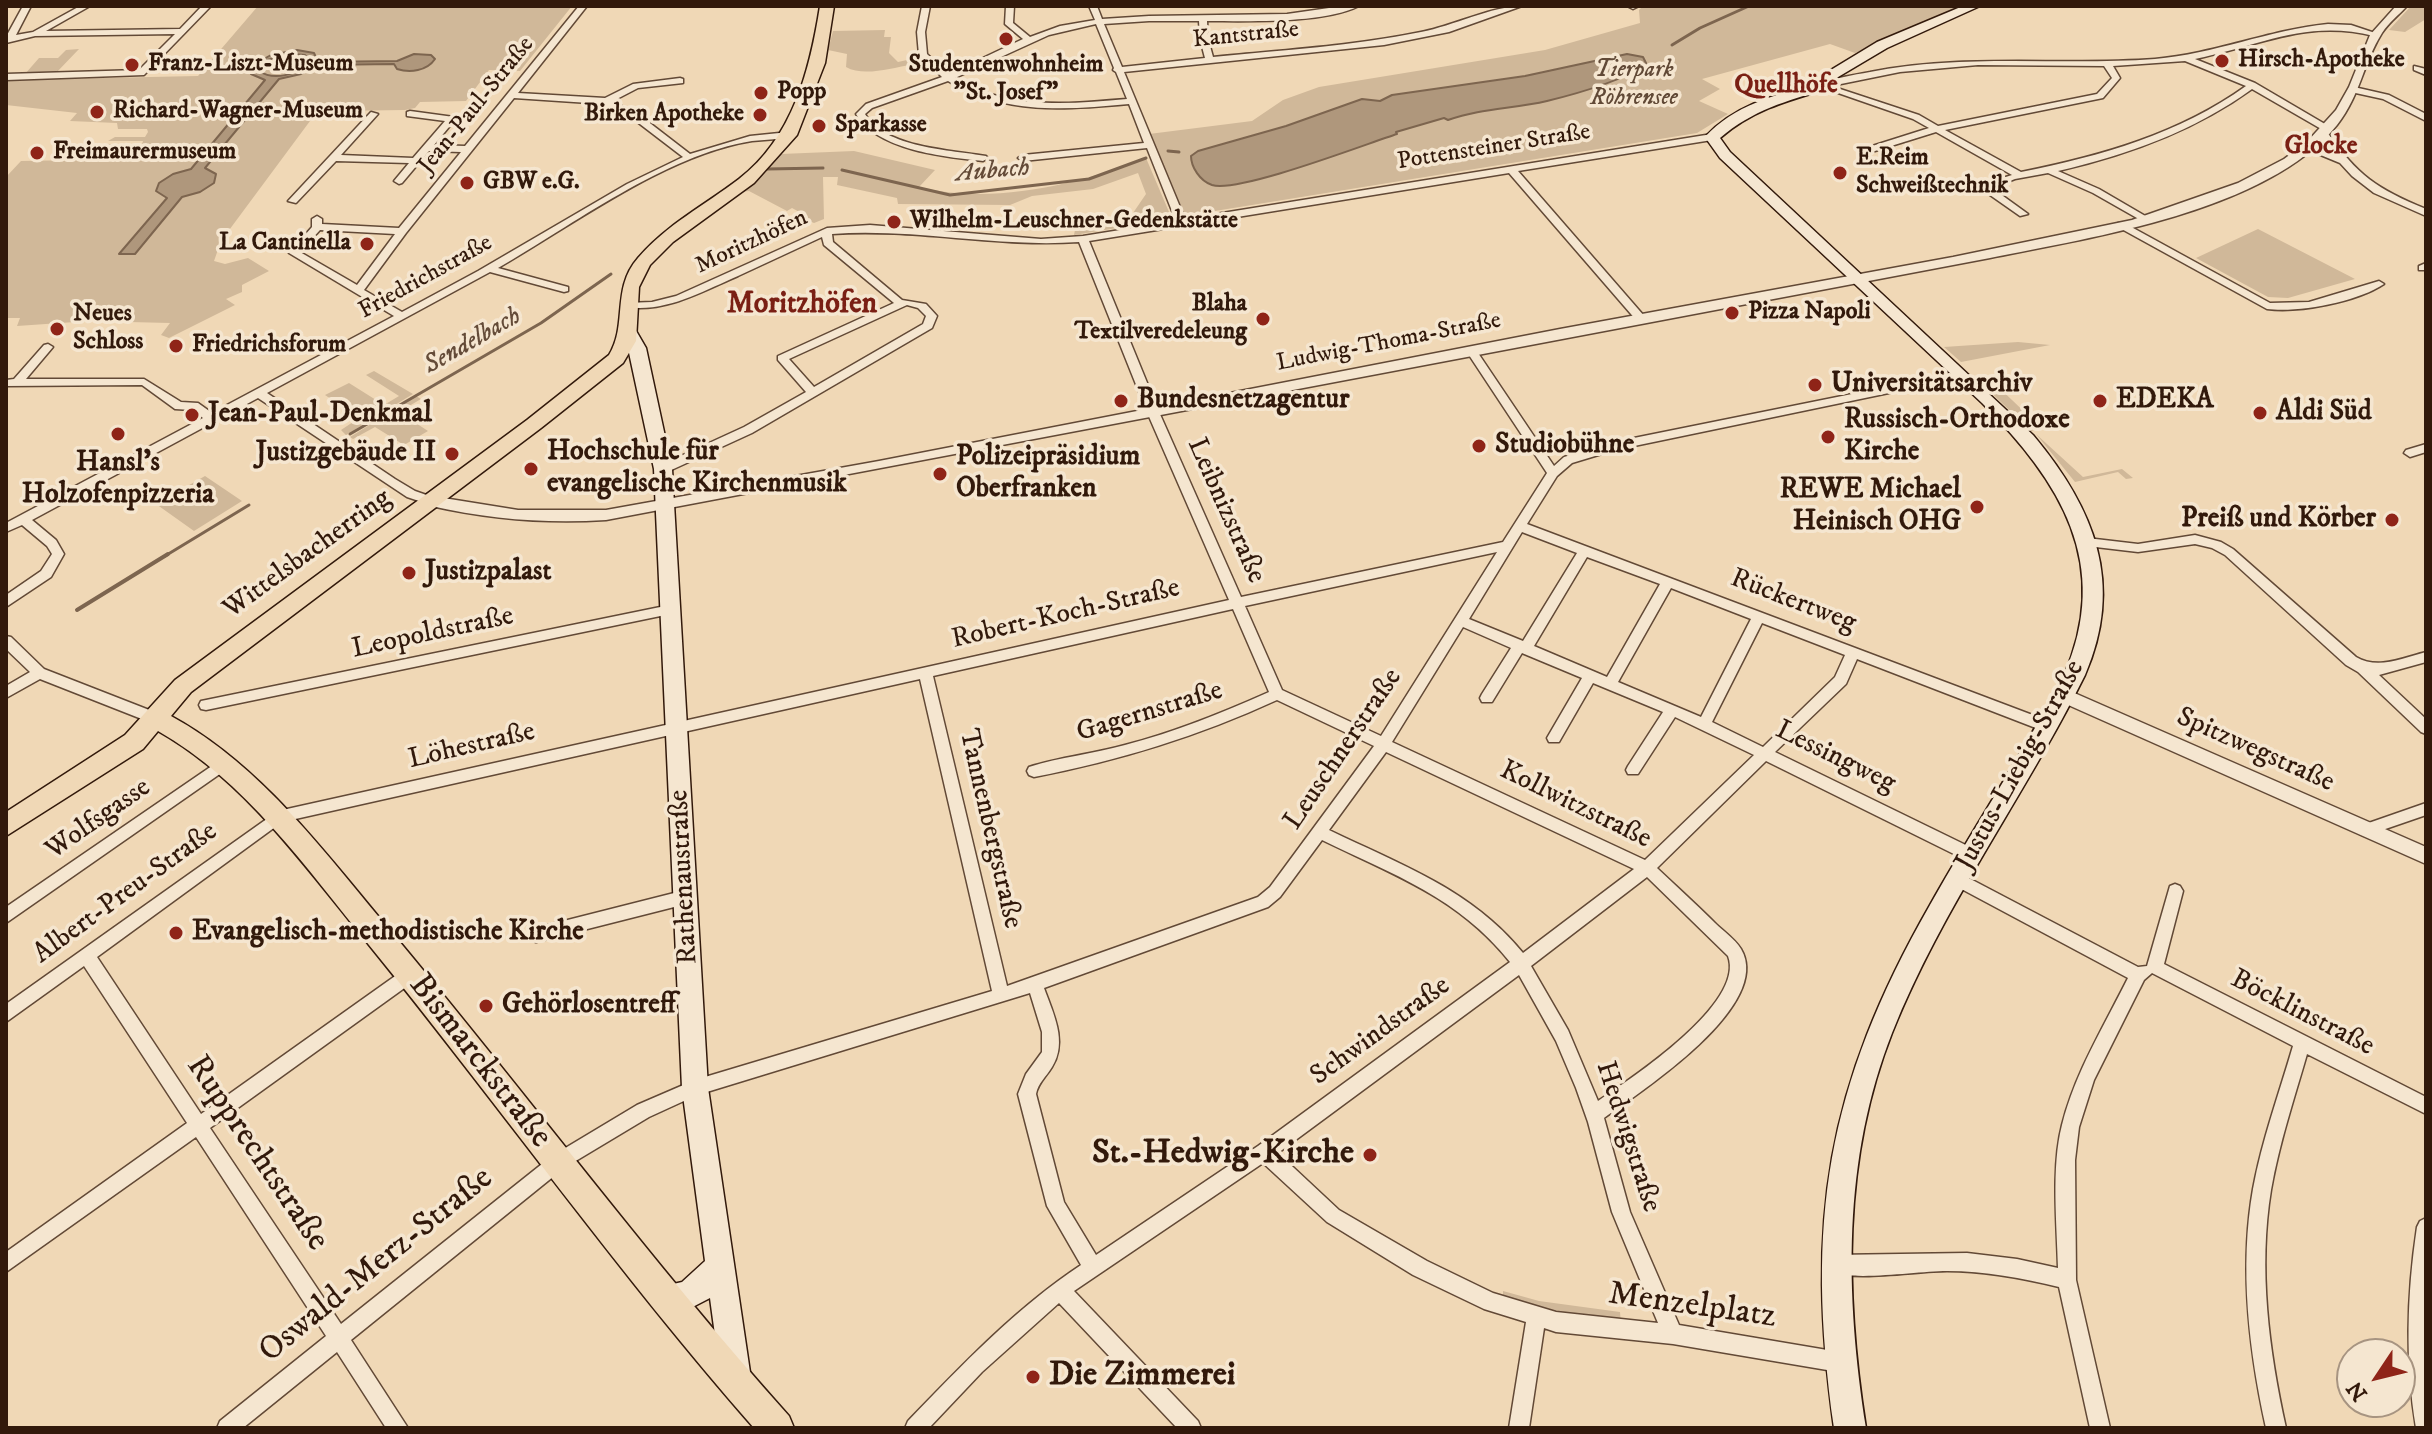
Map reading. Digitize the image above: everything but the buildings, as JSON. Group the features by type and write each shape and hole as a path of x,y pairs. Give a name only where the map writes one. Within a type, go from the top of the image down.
{"main road":[{"path":"782,135 807,64 814,6"},
{"path":"629,320 619,313 617,295 622,277 631,263 657,236 735,180 782,135 818,63 827,6"},
{"path":"1822,86 1821,82 1882,45 1974,6"},
{"name":"Pottensteiner Straße","path":"1712,137 1735,118 1763,103 1822,86"},
{"name":"Justus-Liebig-Straße","path":"1712,137 1725,155 2029,442 2067,495 2087,542 2094,569 2094,601 2085,647 2046,726 1902,979 1863,1076 1851,1123 1840,1190 1834,1264 1839,1362 1850,1428"},
{"name":"Wittelsbacherring","path":"6,825 134,742 183,686 607,367 625,345 629,320"},
{"name":"Rathenaustraße","path":"629,320 663,469 695,1088 735,1371"},
{"path":"607,367 629,365 641,369"},
{"name":"Bismarckstraße","path":"157,719 175,727 222,765 278,817 411,974 666,1298 735,1371 777,1428"},
{"path":"666,1298 686,1297 698,1290 719,1266"}],"street":[{"path":"8,41 27,6"},
{"path":"35,34 86,6"},
{"path":"6,77 141,73 207,6"},
{"name":"Jean-Paul-Straße","path":"359,290 402,231 583,6"},
{"path":"926,6 921,32 923,55 947,79 984,97 1031,106 1130,101"},
{"path":"1010,6 1009,24 1030,41"},
{"path":"1093,6 1181,221"},
{"path":"983,158 937,152 895,140 865,125 859,117 863,109 947,79 1066,27 1098,22 1286,17 1355,6"},
{"name":"Kantstraße","path":"1117,70 1420,36 1518,6"},
{"name":"Ludwig-Thoma-Straße","path":"431,501 485,513 573,518 665,505 1858,280 2121,225 2236,189 2274,170 2309,147 2325,131 2354,90 2380,24 2402,6"},
{"path":"1203,18 1210,61"},
{"name":"Pottensteiner Straße","path":"1822,86 1891,71 1950,64 2108,65 2186,58 2321,26 2345,25 2374,34"},
{"path":"8,41 35,34 183,31"},
{"path":"2186,58 2252,85 2325,131 2341,160 2369,186 2426,213"},
{"path":"1872,149 1908,135 2100,96 2116,78 2108,65"},
{"path":"606,101 636,86 680,81"},
{"path":"2023,214 1985,188 2021,176 2126,151 2165,137 2200,121 2252,85"},
{"path":"1822,86 1939,128 2021,176"},
{"path":"2354,90 2386,97 2426,118"},
{"path":"511,95 606,101 639,119 688,157"},
{"path":"293,201 374,114"},
{"path":"399,181 451,119 410,114"},
{"name":"Friedrichstraße","path":"6,528 489,269 688,157 736,140 782,135"},
{"name":"Pottensteiner Straße","path":"1083,239 1712,137"},
{"path":"1023,158 1149,145"},
{"path":"2309,147 2341,160"},
{"path":"428,148 468,149"},
{"path":"335,158 417,161"},
{"path":"1510,168 1641,319"},
{"path":"2049,170 2096,191 2144,219"},
{"path":"402,231 317,223 294,253 402,316"},
{"path":"2121,225 2267,306 2285,309 2309,306 2379,284"},
{"name":"Moritzhöfen","path":"629,320 652,305 680,298 827,231 870,228 1041,242 1083,239"},
{"path":"827,231 828,243 901,304"},
{"name":"Leibnizstraße","path":"1083,239 1153,412 1277,694"},
{"path":"489,269 564,289"},
{"path":"1823,286 1852,288 1878,297 1877,285 1882,275"},
{"path":"663,469 748,430 813,393 932,321 932,316 922,306 906,302 782,358 813,393"},
{"path":"12,383 48,347"},
{"path":"1472,352 1553,473"},
{"name":"Leuschnerstraße","path":"695,1088 1001,996 1263,902 1275,892 1384,743 1553,473 1568,460 1587,452 1961,375"},
{"path":"12,383 144,382 179,406 194,406 212,418"},
{"path":"259,393 391,482 431,501"},
{"path":"179,406 177,415 195,427"},
{"path":"2410,453 2426,448"},
{"path":"6,602 46,574 58,554 52,543 23,519"},
{"name":"Rückertweg","path":"1522,527 2046,726"},
{"path":"2087,542 2133,548 2195,538 2214,543 2363,668 2426,728"},
{"name":"Robert-Koch-Straße","path":"677,728 1510,545"},
{"path":"1487,698 1584,551"},
{"path":"1467,555 1497,565"},
{"path":"1610,683 1668,582"},
{"name":"Leopoldstraße","path":"206,705 670,610"},
{"path":"1704,724 1759,617"},
{"name":"Lessingweg","path":"1461,621 1704,724 1973,856"},
{"path":"6,641 39,673 157,719"},
{"name":"Schwindstraße","path":"915,1428 975,1365 1060,1290 1264,1152 1563,937 1647,868 1841,680 1853,652"},
{"path":"2363,668 2377,670 2426,657"},
{"path":"6,693 39,673"},
{"name":"Tannenbergstraße","path":"926,674 1001,996"},
{"path":"1554,738 1591,675"},
{"path":"1277,694 1384,743"},
{"name":"Gagernstraße","path":"1034,771 1182,736 1277,694"},
{"name":"Spitzwegstraße","path":"2063,695 2426,856"},
{"path":"1633,770 1672,710"},
{"name":"Löhestraße","path":"278,817 677,728"},
{"name":"Kollwitzstraße","path":"1384,743 1647,868 1734,951 1740,964 1739,975 1714,1015 1678,1053 1594,1114"},
{"name":"Wolfsgasse","path":"6,916 222,765"},
{"path":"2365,830 2426,809"},
{"name":"Albert-Preu-Straße","path":"6,1014 278,817"},
{"name":"Hedwigstraße","path":"1320,832 1443,894 1480,918 1521,965 1572,1058 1594,1114 1618,1204 1642,1269 1673,1334"},
{"name":"Böcklinstraße","path":"1959,880 2302,1043 2426,1106"},
{"path":"2100,1428 2067,1280 2064,1216 2070,1127 2095,1056 2147,971 2175,891"},
{"path":"536,935 686,897"},
{"name":"Rupprechtstraße","path":"86,955 398,1428"},
{"path":"6,1263 411,974"},
{"path":"1035,984 1052,1043 1047,1060 1027,1087 1027,1094 1056,1206 1093,1268"},
{"path":"2276,1428 2267,1393 2260,1338 2257,1258 2267,1163 2302,1043"},
{"name":"Oswald-Merz-Straße","path":"227,1428 558,1162 643,1111 695,1088"},
{"name":"Menzelplatz","path":"1264,1152 1333,1216 1367,1238 1491,1302 1556,1322 1673,1334 1839,1362"},
{"path":"2426,1227 2418,1301 2420,1381 2426,1427"},
{"path":"1834,1264 1873,1268 1933,1262 2011,1265 2067,1280"},
{"path":"1060,1290 1191,1428"},
{"path":"1519,1428 1536,1316"}],"green space":[{"path":"258,6 572,6 520,71 489,70 466,101 420,102 415,108 405,110 332,111 310,121 221,241 214,261 225,264 248,258 269,271 242,285 242,292 226,299 235,305 169,338 161,335 170,323 89,321 17,326 20,318 6,318 6,177 21,161 80,160 93,144 142,144 143,141 108,141 115,137 145,137 148,132 147,129 118,129 117,123 70,121 77,113 6,105 6,80 198,76"},
{"name":"Tierpark Röhrensee","path":"1643,6 1967,6 1855,53 1830,44 1702,79 1720,89 1699,101 1728,114 1697,133 1184,216 1149,134 1252,121 1283,100 1319,87 1545,50 1640,23 1639,10"},
{"path":"2411,6 2426,6 2426,19 2405,32 2389,30"},
{"path":"885,30 884,37 891,37 889,53 898,62 907,60 910,65 878,71 853,70 846,67 847,54 828,50 833,31"},
{"path":"79,49 56,73 25,74 39,58 58,58 66,50"},
{"path":"854,151 935,170 919,187 975,194 1063,184 1146,158 1172,219 1074,235 1076,225 1133,213 1146,194 1138,173 1093,189 1032,196 1010,205 898,204 897,198 837,185 838,177 823,177 824,219 814,223 800,217 803,214 792,208 787,211 749,191 740,192 781,154"},
{"path":"2258,229 2355,279 2288,298 2268,297 2196,258"},
{"path":"2018,342 2050,345 1961,362 1944,347"},
{"path":"374,371 413,394 346,435 341,430 359,418 325,395 349,383 384,405 399,396 366,375"},
{"path":"1987,376 2037,424 2034,425 2038,429 2031,431 1976,378"},
{"path":"416,396 421,399 399,412 428,431 404,445 375,427 353,439 350,437"},
{"path":"2036,434 2083,477 2122,469 2133,478 2126,479 2118,472 2075,482"},
{"path":"205,476 242,501 194,531 156,504"},
{"path":"1503,1291 1539,1301 1620,1312 1621,1324 1541,1311 1503,1300"}],"shaded area":[{"path":"297,50 314,53 318,62 397,61 414,54 431,55 435,59 428,66 413,71 397,69 394,64 316,65 301,74 279,79 205,168 216,174 214,183 200,192 182,197 135,254 119,254 167,198 156,191 159,183 173,174 191,169 265,80 251,74 253,65 271,55","holes":["292,54 305,55 309,62 292,73 271,76 259,71 267,60"]},
{"path":"1627,54 1643,57 1647,65 1611,82 1572,94 1534,104 1448,120 1444,118 1396,132 1302,167 1248,182 1212,185 1200,177 1191,160 1191,156 1198,151 1286,126 1362,99 1380,101 1392,95 1525,76"}],"waterway":[{"name":"Aubach","path":"1672,45 1700,28 1749,6"},
{"path":"1168,151 1179,152"},
{"name":"Aubach","path":"842,170 950,195 1089,179 1146,158"},
{"name":"Aubach","path":"767,169 823,168"},
{"name":"Sendelbach","path":"350,434 541,323 611,274"},
{"name":"Sendelbach","path":"165,556 249,505"},
{"name":"Sendelbach","path":"77,610 168,554"}],"place":[{"name":"Studentenwohnheim \"St. Josef\"","path":"1006,39"},
{"name":"Hirsch-Apotheke","path":"2222,61"},
{"name":"Franz-Liszt-Museum","path":"132,65"},
{"name":"Popp","path":"761,93"},
{"name":"Richard-Wagner-Museum","path":"97,112"},
{"name":"Birken Apotheke","path":"760,115"},
{"name":"Sparkasse","path":"819,126"},
{"name":"Freimaurermuseum","path":"37,153"},
{"name":"E.Reim Schweißtechnik","path":"1840,173"},
{"name":"GBW e.G.","path":"467,183"},
{"name":"Wilhelm-Leuschner-Gedenkstätte","path":"894,222"},
{"name":"La Cantinella","path":"367,244"},
{"name":"Pizza Napoli","path":"1732,313"},
{"name":"Blaha Textilveredeleung","path":"1263,319"},
{"name":"Neues Schloss","path":"57,329"},
{"name":"Friedrichsforum","path":"176,346"},
{"name":"Universitätsarchiv","path":"1815,385"},
{"name":"Bundesnetzagentur","path":"1121,401"},
{"name":"EDEKA","path":"2100,401"},
{"name":"Aldi Süd","path":"2260,413"},
{"name":"Jean-Paul-Denkmal","path":"192,415"},
{"name":"Hansl's Holzofenpizzeria","path":"118,434"},
{"name":"Russisch-Orthodoxe Kirche","path":"1828,437"},
{"name":"Studiobühne","path":"1479,446"},
{"name":"Justizgebäude II","path":"452,454"},
{"name":"Hochschule für evangelische Kirchenmusik","path":"531,469"},
{"name":"Polizeipräsidium Oberfranken","path":"940,474"},
{"name":"REWE Michael Heinisch OHG","path":"1977,507"},
{"name":"Preiß und Körber","path":"2392,520"},
{"name":"Justizpalast","path":"409,573"},
{"name":"Evangelisch-methodistische Kirche","path":"176,933"},
{"name":"Gehörlosentreff","path":"486,1006"},
{"name":"St.-Hedwig-Kirche","path":"1370,1155"},
{"name":"Die Zimmerei","path":"1033,1377"}],"district":[{"name":"Quellhöfe","path":"1786,87"},
{"name":"Glocke","path":"2321,148"},
{"name":"Moritzhöfen","path":"802,306"}]}
